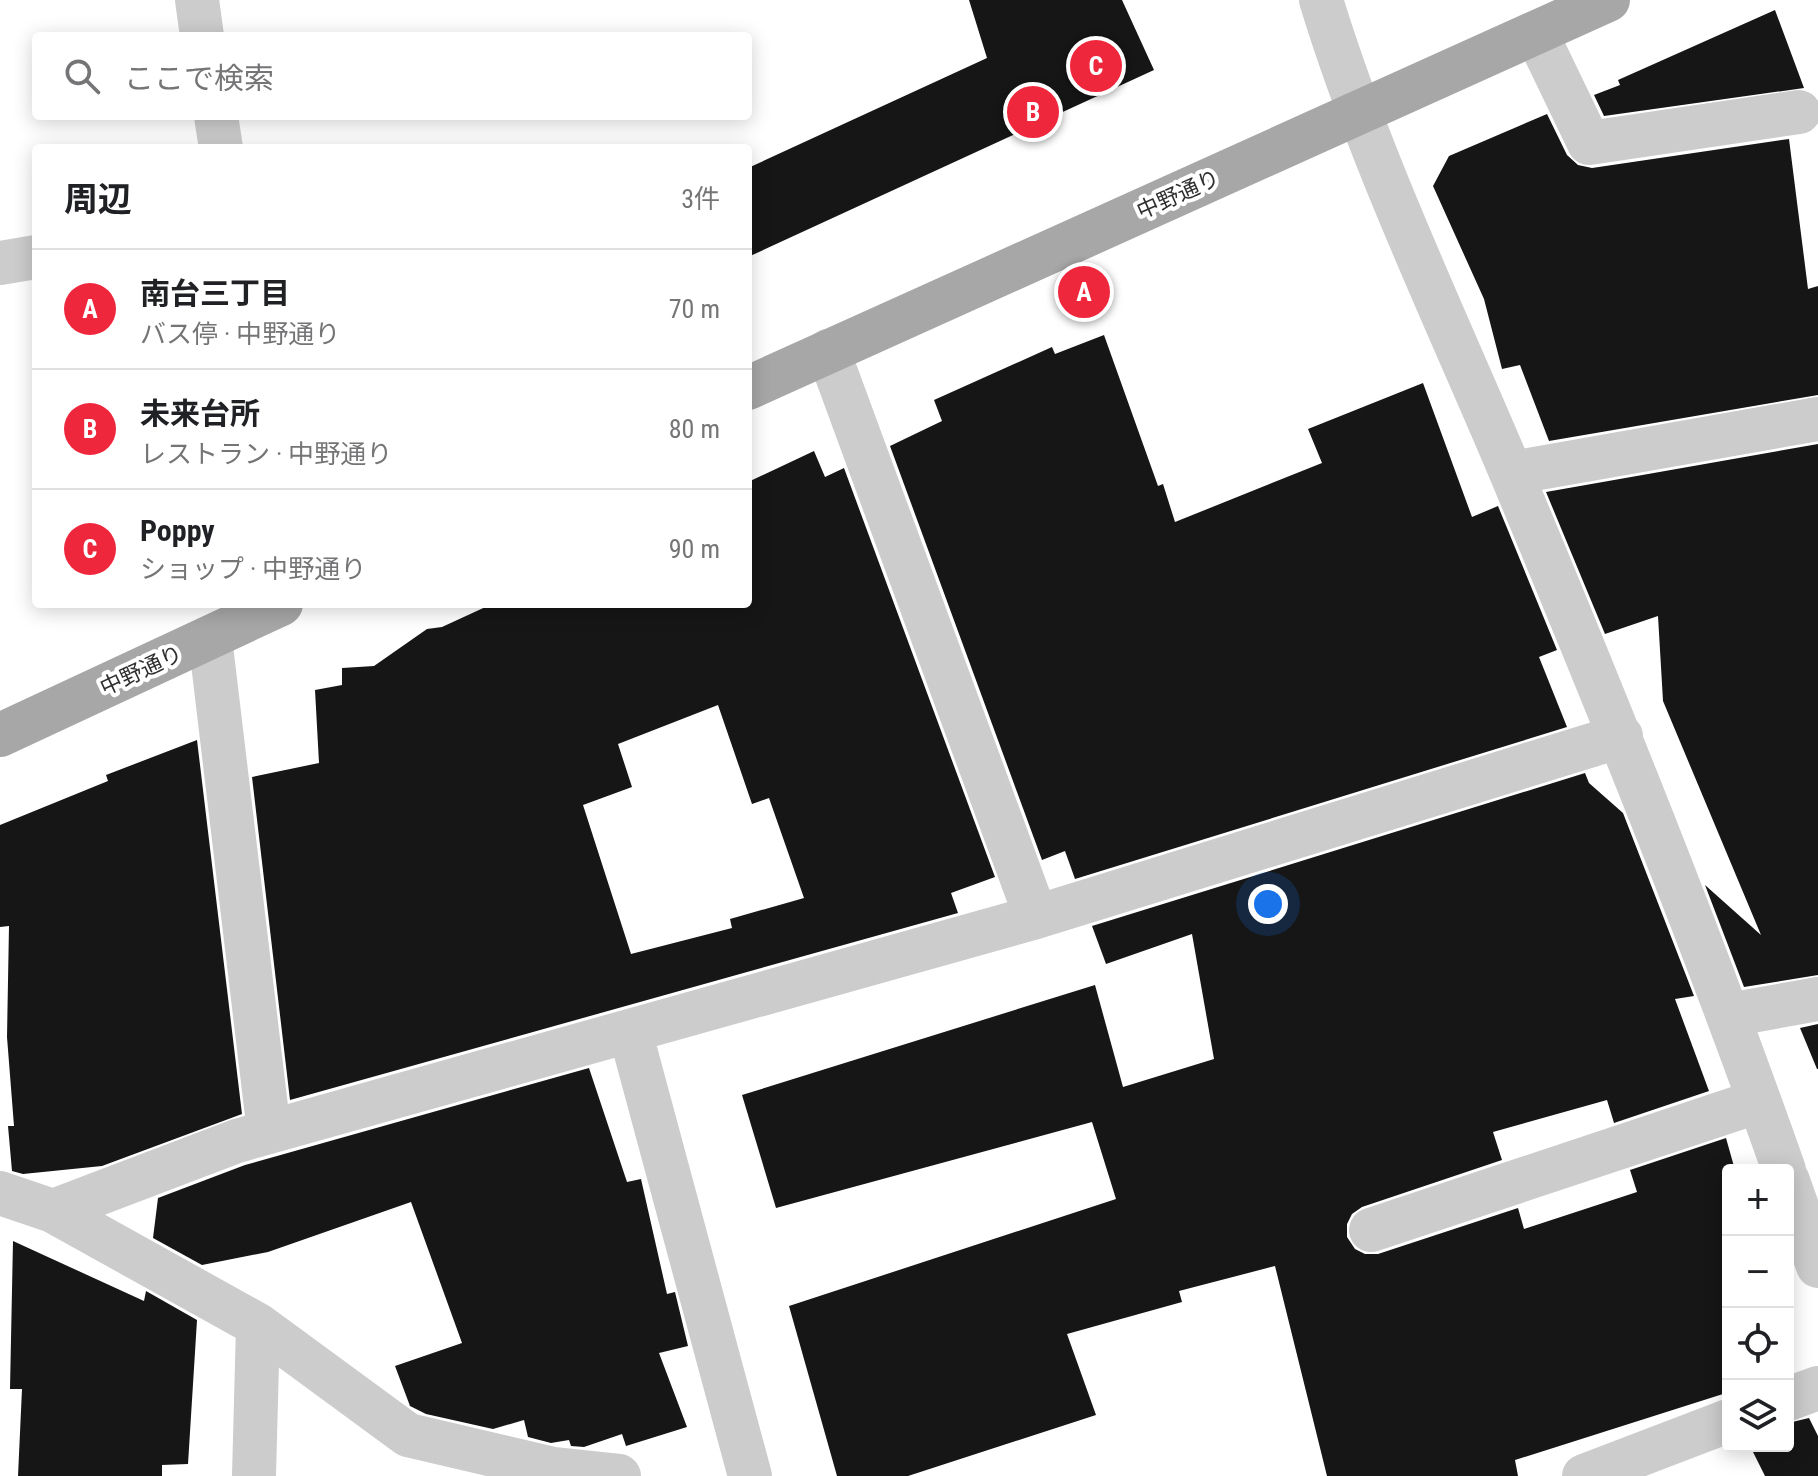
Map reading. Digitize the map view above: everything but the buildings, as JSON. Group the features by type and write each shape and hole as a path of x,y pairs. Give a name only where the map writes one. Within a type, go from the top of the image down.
{"main road":[{"name":"中野通り","path":"752,386 1608,0"},
{"name":"中野通り","path":"0,735 273,608"}],"street":[{"path":"197,0 201,32"},
{"path":"1321,0 1360,113 1621,736 1729,1015 1782,1164"},
{"path":"1536,33 1589,143 1799,112"},
{"path":"217,120 220,144"},
{"path":"0,263 32,258"},
{"path":"828,351 1036,917"},
{"path":"1511,473 1818,419"},
{"path":"210,638 269,1132"},
{"path":"53,1211 269,1132 1036,917 1621,736"},
{"path":"1729,1015 1818,999"},
{"path":"630,1031 750,1476"},
{"path":"1371,1230 1759,1101"},
{"path":"0,1193 53,1211 258,1325 408,1435 553,1469 619,1476"},
{"path":"1794,1198 1817,1262"},
{"path":"254,1476 258,1325"},
{"path":"1794,1397 1818,1388"},
{"path":"1584,1476 1722,1423"}],"place":[{"name":"Poppy","path":"1096,66"},
{"name":"未来台所","path":"1033,112"},
{"name":"南台三丁目","path":"1084,292"}]}
